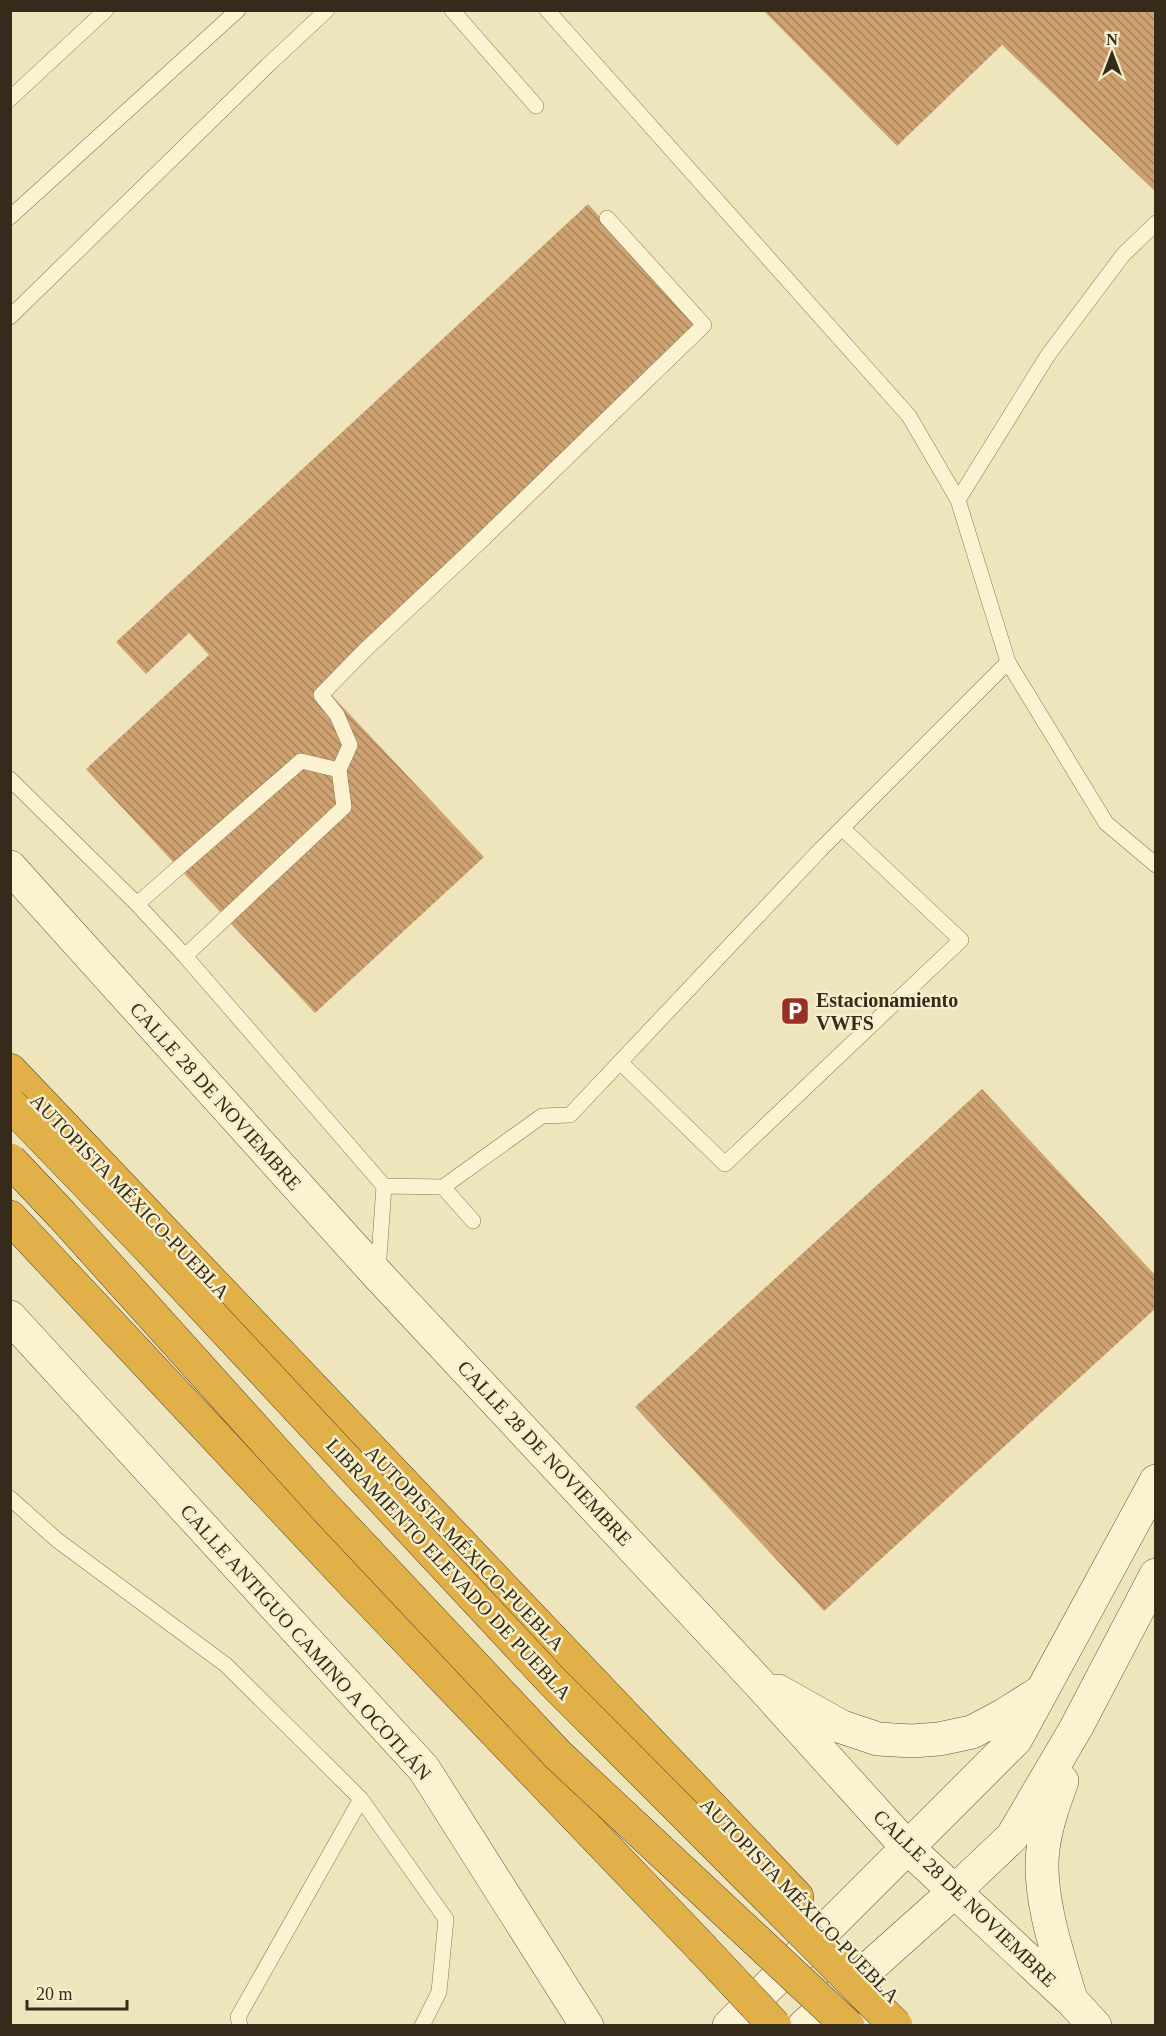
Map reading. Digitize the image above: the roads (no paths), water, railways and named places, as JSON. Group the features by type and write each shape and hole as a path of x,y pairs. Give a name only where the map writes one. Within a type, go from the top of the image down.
{"highway":[{"name":"AUTOPISTA MÉXICO-PUEBLA","path":"10,1070 919,2025"},
{"name":"LIBRAMIENTO ELEVADO DE PUEBLA","path":"10,1104 146,1245 552,1681 896,2025"},
{"path":"10,1160 70,1223 324,1506 558,1755 848,2025"},
{"path":"10,1217 342,1571 775,2025"}],"street":[{"name":"CALLE 28 DE NOVIEMBRE","path":"10,867 378,1275 757,1681 907,1847 1095,2025"},
{"name":"CALLE ANTIGUO CAMINO A OCOTLÁN","path":"10,1317 424,1769 586,2025"},
{"path":"729,2025 1017,1739 1155,1481"},
{"path":"804,2025 1012,1838 1076,1728 1155,1575"},
{"path":"757,1681 842,1727 878,1739 912,1741 939,1739 972,1732 1043,1690"},
{"path":"1072,2001 1048,1914 1043,1879 1043,1851 1047,1825 1069,1762 1076,1728"}],"lane":[{"path":"10,99 106,10"},
{"path":"10,217 237,10"},
{"path":"10,317 327,10"},
{"path":"452,10 536,106"},
{"path":"547,10 909,416 958,500 1008,662 1106,823 1155,865"},
{"path":"185,956 344,807 339,770 350,745 337,715 321,695 704,325 607,218"},
{"path":"958,500 1048,355 1123,255 1155,223"},
{"path":"384,1185 442,1187 542,1116 570,1116 842,828 1008,662"},
{"path":"137,904 301,761 339,770"},
{"path":"10,779 137,904 185,956 384,1185 378,1275"},
{"path":"620,1062 725,1164 961,940 842,828"},
{"path":"442,1187 473,1221"},
{"path":"10,1498 57,1539 226,1665 361,1799 446,1919 439,1992 422,2025"},
{"path":"240,2025 238,2017 361,1799"}],"place":[{"name":"Estacionamiento VWFS","path":"795,1011"}]}
